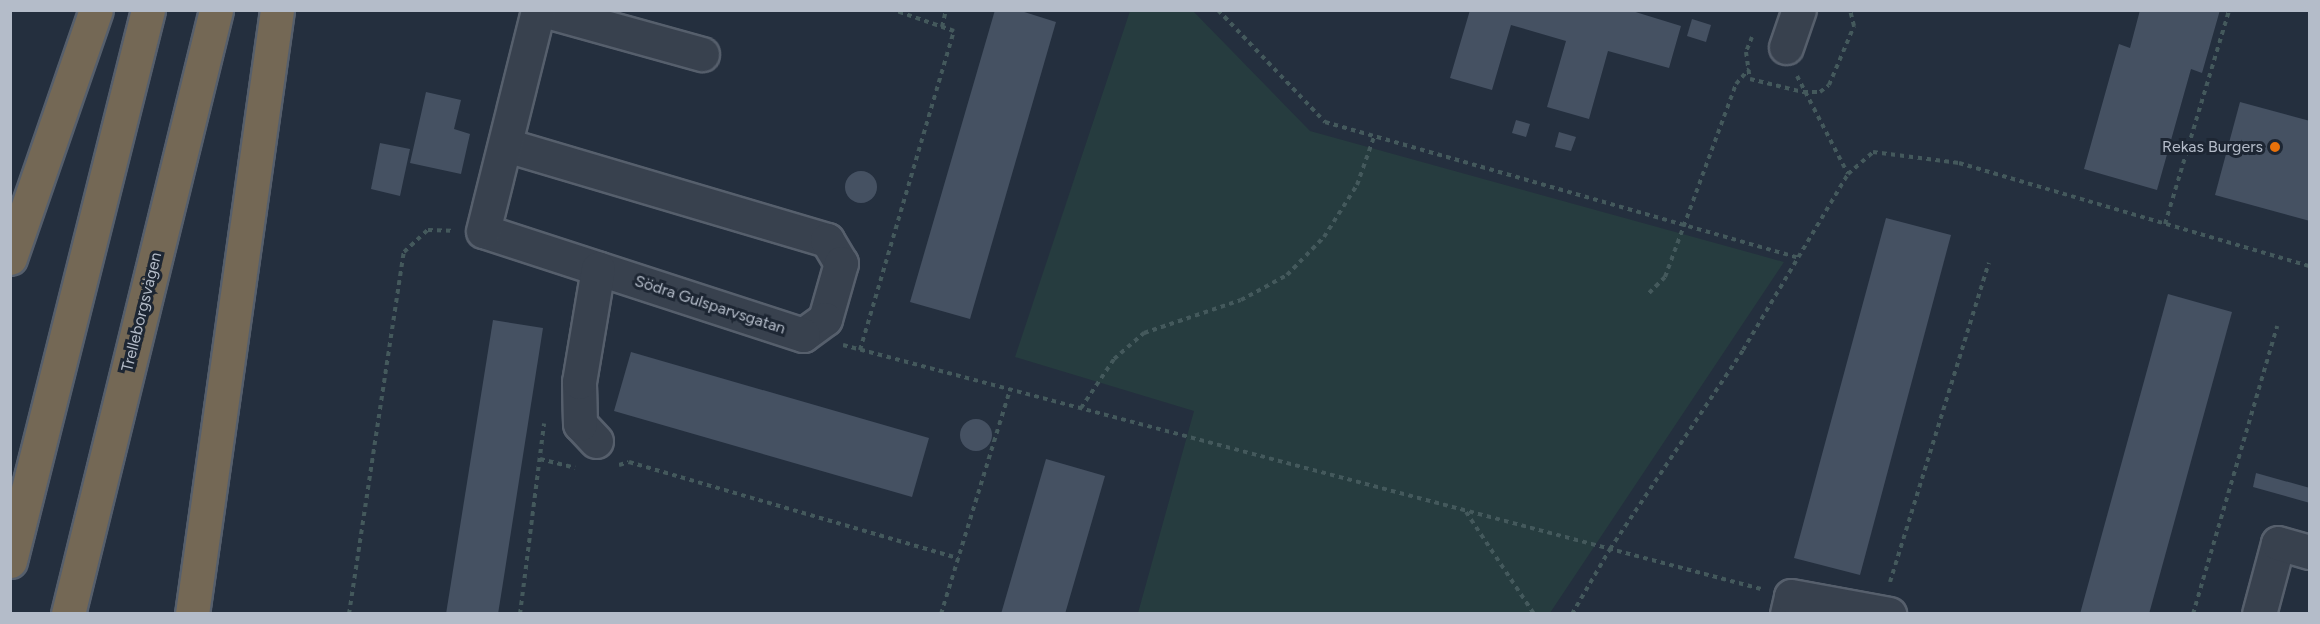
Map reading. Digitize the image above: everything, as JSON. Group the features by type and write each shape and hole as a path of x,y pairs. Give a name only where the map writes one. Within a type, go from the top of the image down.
{"highway":[{"path":"10,258 96,10"},
{"path":"10,561 148,10"},
{"name":"Trelleborgsvägen","path":"68,614 216,10"},
{"path":"192,614 278,10"}],"street":[{"path":"483,231 538,10"},
{"path":"543,10 702,54"},
{"path":"1786,47 1799,10"},
{"name":"Södra Gulsparvsgatan","path":"483,231 803,335 825,319 841,263 827,240 506,145"},
{"path":"597,460 580,424 579,382 598,269"},
{"path":"2259,614 2278,543 2310,552"},
{"path":"1789,605 1885,612"}],"path":[{"path":"860,350 954,31 894,10"},
{"path":"942,27 946,10"},
{"path":"1218,10 1325,122 1798,258"},
{"path":"2165,224 2229,10"},
{"path":"1786,47 1803,92 1848,174"},
{"path":"1649,293 1665,277 1736,84 1749,69"},
{"path":"1081,408 1114,359 1143,333 1241,300 1287,275 1324,237 1351,194 1374,136"},
{"path":"1572,614 1610,549 1743,350 1848,174 1873,152 1910,154 1959,163 2310,267"},
{"path":"349,614 404,252 428,230 483,231"},
{"path":"1885,612 1989,263"},
{"path":"2193,614 2277,326"},
{"path":"803,335 1610,549 1789,605"},
{"path":"941,614 1010,390"},
{"path":"520,614 546,412"},
{"path":"540,459 629,462 958,558"},
{"path":"1466,511 1534,614"}],"green space":[{"path":"1130,11 1193,11 1310,131 1784,262 1550,613 1138,613 1194,411 1015,357"}],"building":[{"path":"995,10 1018,10 1056,22 970,319 910,302"},
{"path":"1470,10 1629,10 1681,26 1669,68 1608,51 1589,119 1547,107 1566,41 1511,25 1492,90 1450,78"},
{"path":"2140,10 2220,10 2202,73 2191,69 2157,190 2084,169 2119,44 2130,48"},
{"path":"1692,19 1711,25 1706,42 1687,36"},
{"path":"426,92 461,100 454,129 470,134 461,174 410,163"},
{"path":"2240,102 2310,121 2310,221 2215,195"},
{"path":"1516,120 1530,124 1526,137 1512,133"},
{"path":"1559,132 1576,137 1571,151 1555,147"},
{"path":"380,143 410,149 400,196 371,189"},
{"path":"861,171 872,176 877,187 872,198 861,203 850,198 845,187 850,176"},
{"path":"1886,218 1951,235 1860,575 1794,558"},
{"path":"2168,294 2232,312 2149,614 2080,614"},
{"path":"493,320 543,328 502,589 498,614 446,614"},
{"path":"631,352 929,438 912,497 614,411"},
{"path":"976,419 987,424 992,435 987,446 976,451 965,446 960,435 965,424"},
{"path":"1046,459 1105,476 1065,614 1001,614"},
{"path":"2256,473 2310,488 2310,503 2253,487"}],"place":[{"name":"Rekas Burgers","path":"2275,147"}]}
